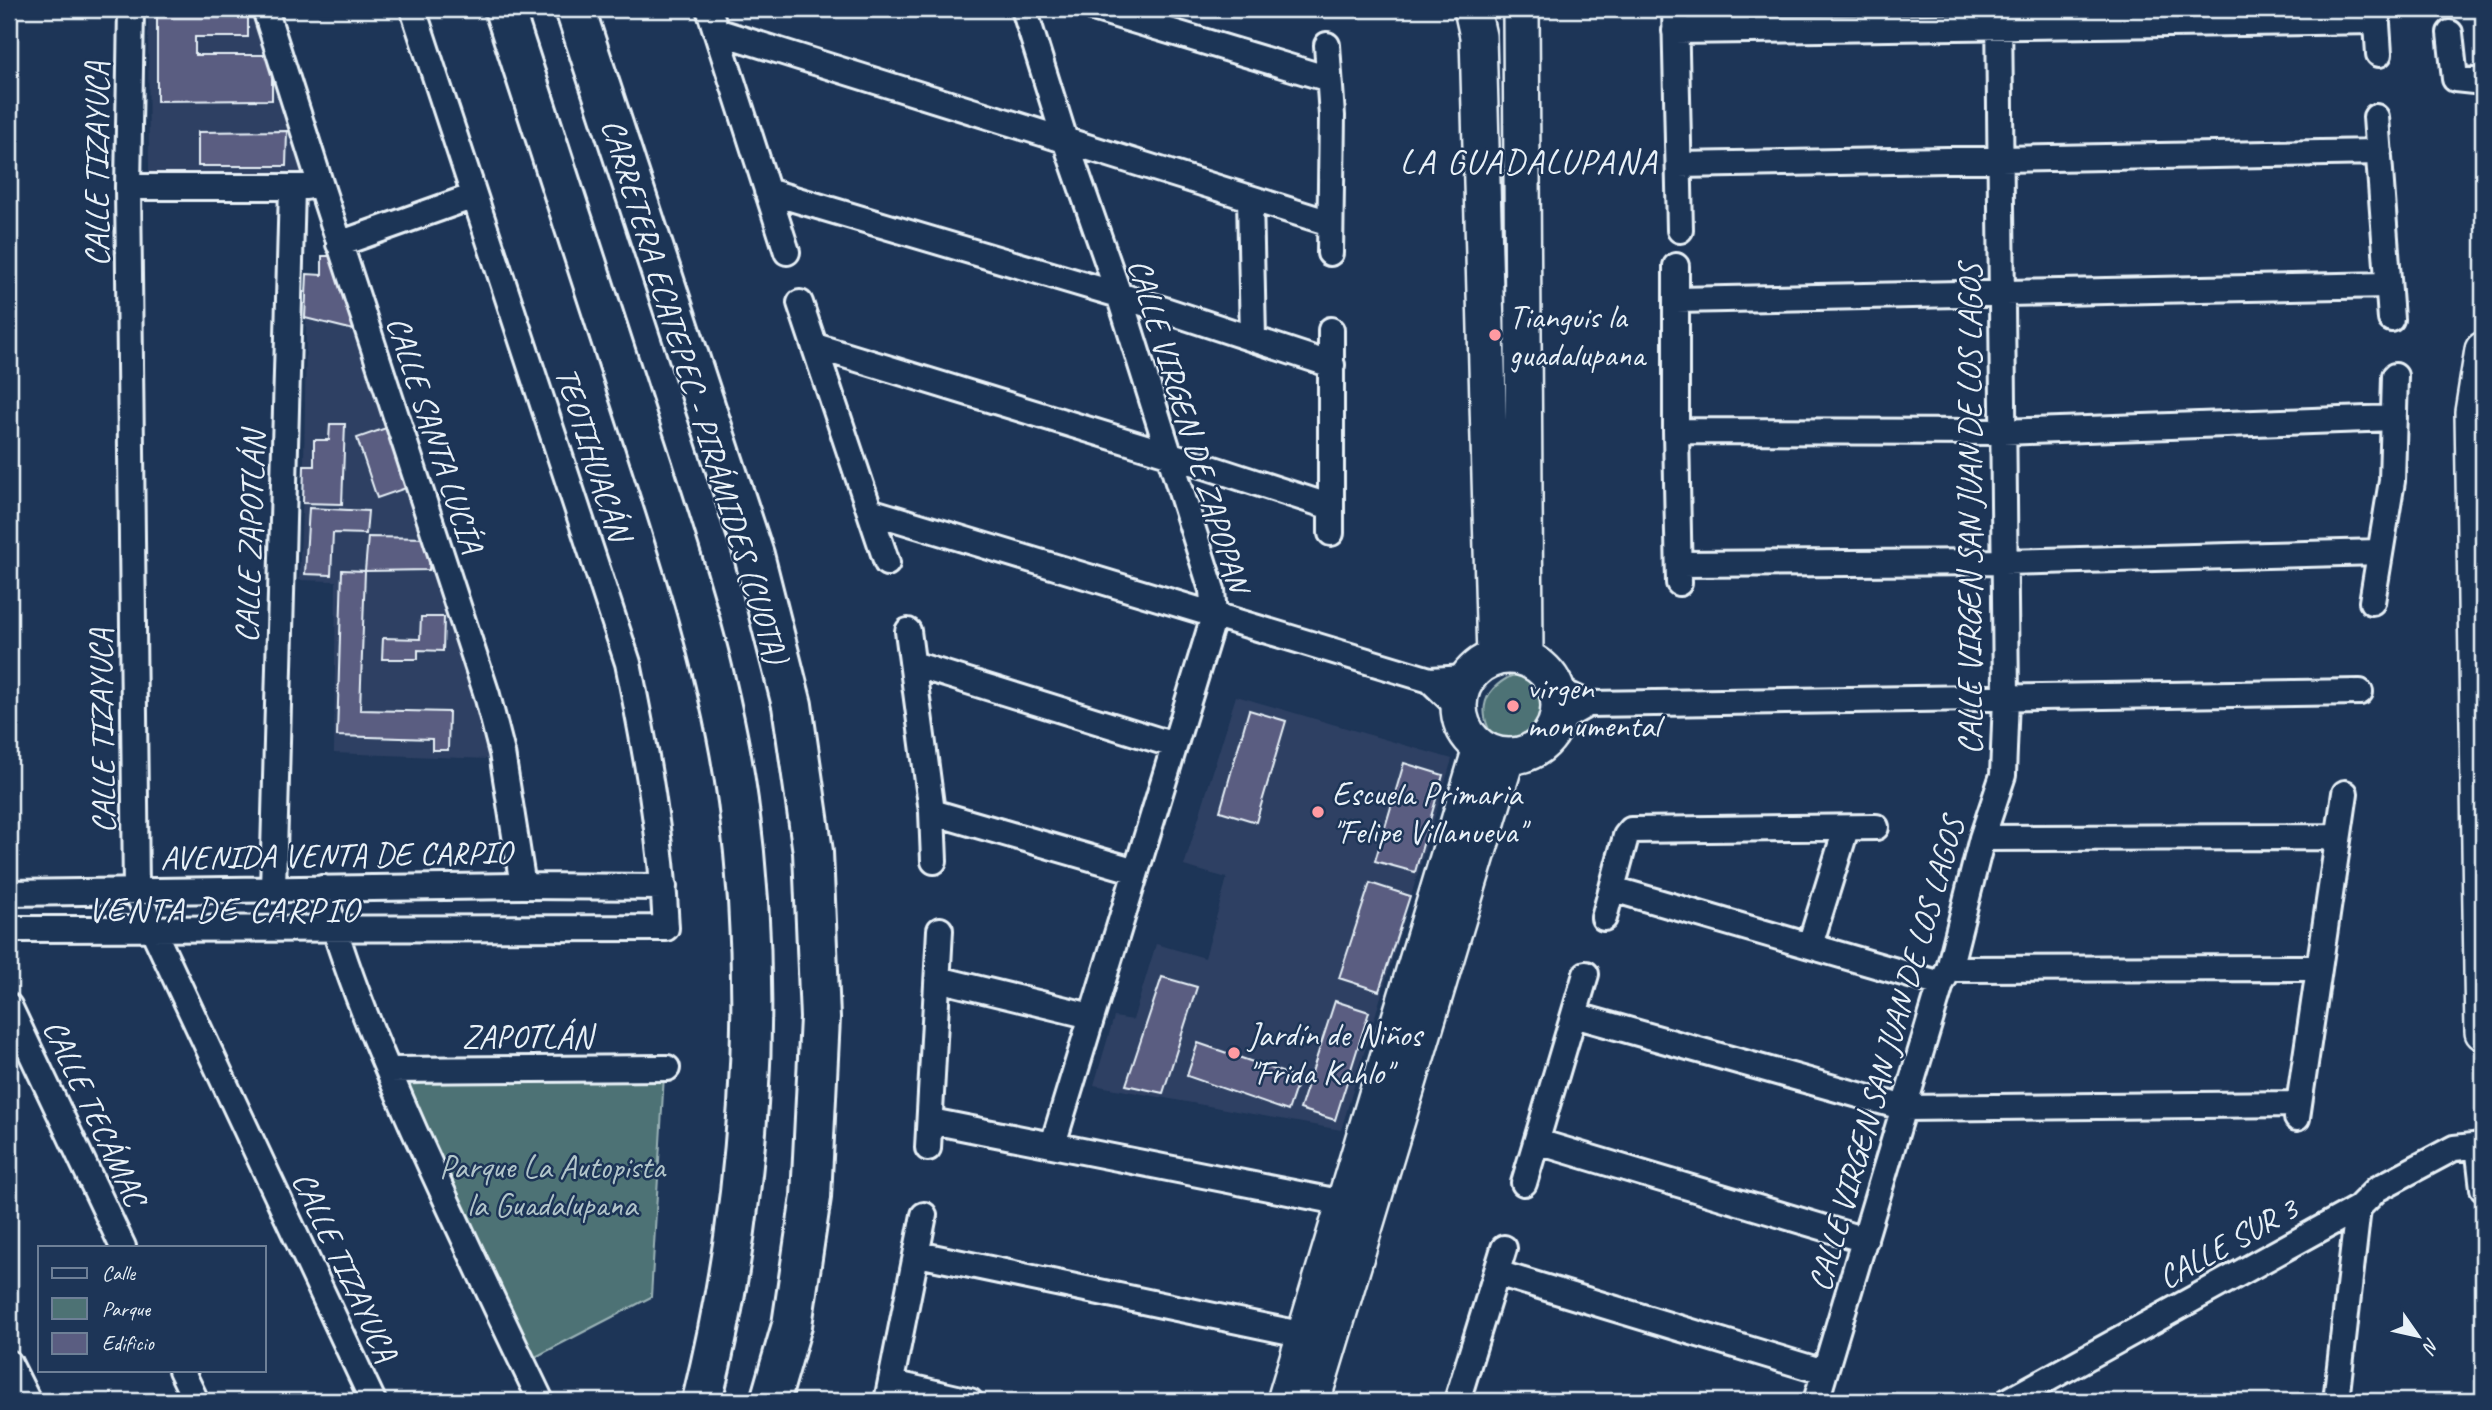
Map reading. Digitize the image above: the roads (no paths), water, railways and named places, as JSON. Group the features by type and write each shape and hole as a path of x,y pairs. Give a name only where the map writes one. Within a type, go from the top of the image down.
{"highway":[{"name":"CARRETERA ECATEPEC - PIRÁMIDES (CUOTA)","path":"504,9 690,582 719,702 738,800 748,904 751,1018 747,1107 739,1201 724,1298 702,1401"},
{"name":"CARRETERA ECATEPEC - PIRÁMIDES (CUOTA)","path":"575,9 754,555 792,705 814,852 820,1018 811,1197 792,1325 770,1401"}],"street":[{"name":"CALLE TIZAYUCA","path":"131,9 128,187 136,889 373,1401"},
{"name":"CALLE SANTA LUCÍA","path":"265,9 486,695 502,753 523,886"},
{"name":"TEOTIHUACÁN","path":"334,929 666,929 664,887 648,764 628,663 413,9"},
{"name":"CALLE VIRGEN DE ZAPOPAN","path":"1024,9 1065,140 1119,295 1212,590 1214,615 1053,1144"},
{"path":"1096,9 1329,79"},
{"path":"1472,9 1478,36 1510,658"},
{"path":"1510,658 1521,9"},
{"path":"1680,230 1675,20 2376,15 2379,54"},
{"name":"CALLE VIRGEN SAN JUAN DE LOS LAGOS","path":"1816,1401 1945,977 2003,775 2006,698 1999,18"},
{"path":"712,20 1065,140 1330,223"},
{"path":"712,20 787,252"},
{"path":"2450,33 2455,79 2483,82"},
{"path":"1327,44 1332,116 1330,253"},
{"path":"2376,117 2391,319"},
{"path":"1679,165 2379,152"},
{"path":"128,187 321,186"},
{"name":"CALLE ZAPOTLÁN","path":"273,889 292,188"},
{"path":"767,191 1119,295 1332,365"},
{"path":"339,244 474,196"},
{"path":"1250,198 1253,338"},
{"path":"1676,266 1679,573 2379,552"},
{"path":"1676,300 2388,285"},
{"path":"800,303 887,563"},
{"path":"1331,330 1331,533"},
{"path":"815,346 1168,454 1331,508"},
{"path":"2483,350 2473,412 2480,640 2483,1032"},
{"path":"2372,602 2392,481 2395,376"},
{"path":"1676,431 2003,432 2394,418"},
{"path":"870,511 1430,680 1463,693"},
{"path":"908,631 932,812 934,861"},
{"path":"1510,658 1538,665 1555,688 1559,705 1556,722 1549,736 1537,747 1523,754 1494,752 1469,737 1462,724 1463,693 1484,663 1510,658"},
{"path":"913,664 1174,745"},
{"path":"1555,688 1588,704 2360,692"},
{"path":"1556,722 1588,704"},
{"path":"1285,1401 1344,1203 1494,752"},
{"path":"1312,1401 1494,752"},
{"path":"1574,1015 1905,1108 2298,1112 2345,793"},
{"path":"932,812 1136,872"},
{"path":"1604,918 1614,890 1626,836 1631,830 1876,827"},
{"path":"1810,945 1846,829"},
{"path":"1983,838 2338,837"},
{"name":"AVENIDA VENTA DE CARPIO","path":"9,893 136,889 664,887"},
{"path":"323,888 334,929 388,1070 463,1239 541,1401"},
{"path":"1614,890 1810,945 1945,977 2319,968"},
{"path":"9,929 334,929"},
{"path":"928,1148 940,930"},
{"path":"1524,1183 1586,974"},
{"path":"938,979 1091,1016"},
{"name":"CALLE TECÁMAC","path":"9,1006 123,1246"},
{"name":"ZAPOTLÁN","path":"388,1070 667,1068"},
{"path":"931,1121 1344,1203"},
{"path":"1538,1142 1865,1240"},
{"path":"2480,1145 2483,1188"},
{"name":"CALLE SUR 3","path":"2007,1401 2358,1208 2377,1189 2454,1148 2480,1145"},
{"path":"2336,1401 2358,1208"},
{"path":"925,1214 890,1392 970,1401"},
{"path":"1458,1401 1504,1248"},
{"path":"918,1254 1305,1335"},
{"path":"1496,1273 1825,1372"},
{"path":"9,1363 28,1401"},
{"path":"182,1372 196,1401"}],"place":[{"name":"Tianguis la guadalupana","path":"1495,335"},
{"name":"virgen monumental","path":"1513,706"},
{"name":"Escuela Primaria \"Felipe Villanueva\"","path":"1318,812"},
{"name":"Jardín de Niños \"Frida Kahlo\"","path":"1234,1053"}],"district":[{"name":"LA GUADALUPANA","path":"1529,161"},
{"name":"VENTA DE CARPIO","path":"224,909"}],"park label":[{"name":"Parque La Autopista la Guadalupana","path":"552,1185"}]}
